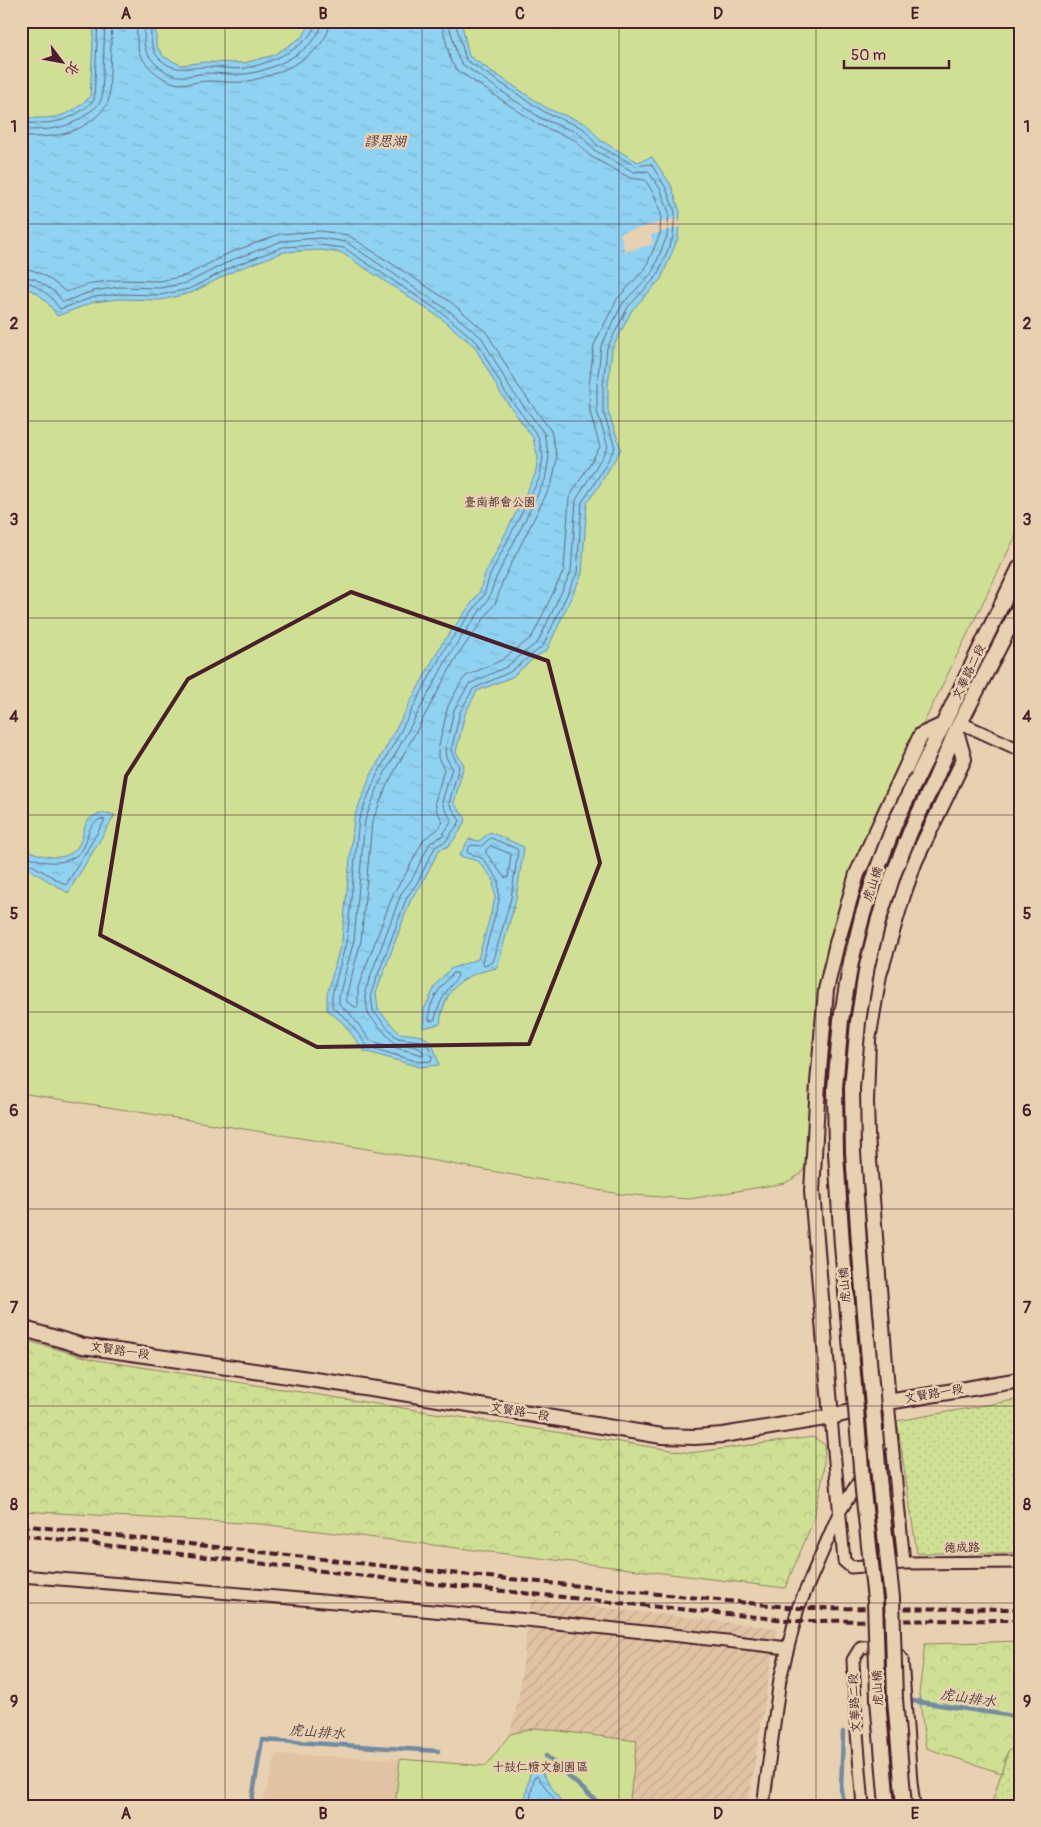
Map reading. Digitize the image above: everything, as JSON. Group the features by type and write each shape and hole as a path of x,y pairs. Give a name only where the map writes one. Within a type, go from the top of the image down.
{"street":[{"name":"文華路二段","path":"918,776 1020,567"},
{"name":"文華路二段","path":"934,784 959,727 1020,606"},
{"path":"943,725 921,736 857,874 837,942 826,990 818,1083 812,1191 844,1561 851,1567 904,1563 888,1402 867,1135 868,1040 879,975 902,895 915,862 964,759 959,727 1020,750"},
{"name":"虎山橋","path":"887,1806 878,1700 875,1600 863,1490 842,1244 836,1153 835,1088 841,1020 851,962 862,917 895,823 918,776"},
{"name":"虎山橋","path":"904,1806 895,1698 892,1598 880,1489 859,1243 853,1152 852,1088 858,1022 867,966 878,922 910,830 934,784"},
{"name":"文賢路一段","path":"21,1328 83,1346 384,1390 662,1436 695,1437 723,1435 831,1417 888,1402 1020,1380"},
{"path":"763,1806 780,1679 798,1608 840,1511 891,1430"},
{"name":"德成路","path":"904,1563 1020,1562"},
{"path":"21,1576 480,1616 787,1648"},
{"name":"文華路二段","path":"863,1806 853,1660 861,1647 889,1646 902,1659 914,1806"}],"highlighted area":[{"path":"351,592 548,661 600,863 529,1044 317,1047 100,935 126,776 188,679"}],"shaded area":[{"path":"531,1599 777,1628 748,1806 395,1806 400,1759 486,1766 510,1734 518,1701"},
{"path":"276,1754 400,1759 395,1806 262,1806"}],"green space":[{"name":"臺南都會公園","path":"21,21 1020,21 1020,527 856,861 822,968 810,1079 811,1154 801,1174 785,1183 689,1199 620,1194 374,1150 21,1093"},
{"path":"21,1339 96,1360 690,1453 813,1437 825,1445 823,1476 812,1524 785,1588 261,1524 21,1511"},
{"path":"1020,1399 1020,1553 917,1553 897,1421"},
{"path":"1020,1641 1020,1746 1008,1751 1001,1773 926,1748 919,1694 925,1644"},
{"name":"十鼓仁糖文創園區","path":"536,1728 637,1741 629,1806 395,1806 400,1759 486,1766 510,1734"},
{"path":"1020,1746 1020,1806 991,1806 1008,1751"}],"water":[{"name":"謬思湖","path":"94,21 156,21 156,45 164,57 181,65 206,62 244,63 274,55 303,36 312,21 457,21 462,25 469,56 548,109 587,124 600,140 638,162 652,157 671,185 680,212 678,238 661,279 632,310 612,349 608,386 608,411 621,449 587,503 582,574 547,650 534,658 512,677 477,691 465,714 456,752 464,765 454,803 466,819 449,846 439,850 421,885 411,899 376,993 378,1009 399,1033 417,1035 431,1042 439,1065 419,1067 364,1051 343,1023 327,1010 327,995 342,939 354,818 370,777 441,645 479,593 485,574 535,475 538,458 533,438 501,394 475,347 442,319 342,253 320,250 284,252 236,270 191,293 161,300 119,299 94,302 57,316 42,297 33,291 21,287 21,118 42,118 66,114 90,97"},
{"path":"535,21 582,21 564,28 552,29"},
{"path":"106,813 115,815 68,893 21,864 21,846 35,853 51,857 59,857 73,852 81,840 88,821 92,817"},
{"path":"490,832 524,847 516,899 497,968 474,974 464,979 451,992 446,1001 440,1024 423,1028 424,1009 437,983 450,969 478,959 495,899 493,879 478,861 459,856 469,839 479,841"},
{"path":"541,1771 560,1800 560,1806 524,1806 530,1772"}],"pier":[{"path":"678,218 680,227 651,235 653,244 625,252 620,233"}],"waterway":[{"name":"虎山排水","path":"913,1701 1020,1717"},
{"name":"虎山排水","path":"843,1732 841,1791 844,1806"},
{"name":"虎山排水","path":"251,1806 262,1740 438,1751"},
{"name":"虎山排水","path":"546,1756 602,1806"}],"railway":[{"path":"21,1525 420,1570 798,1608 1020,1609"},
{"path":"21,1535 416,1582 796,1621 1020,1620"}]}
